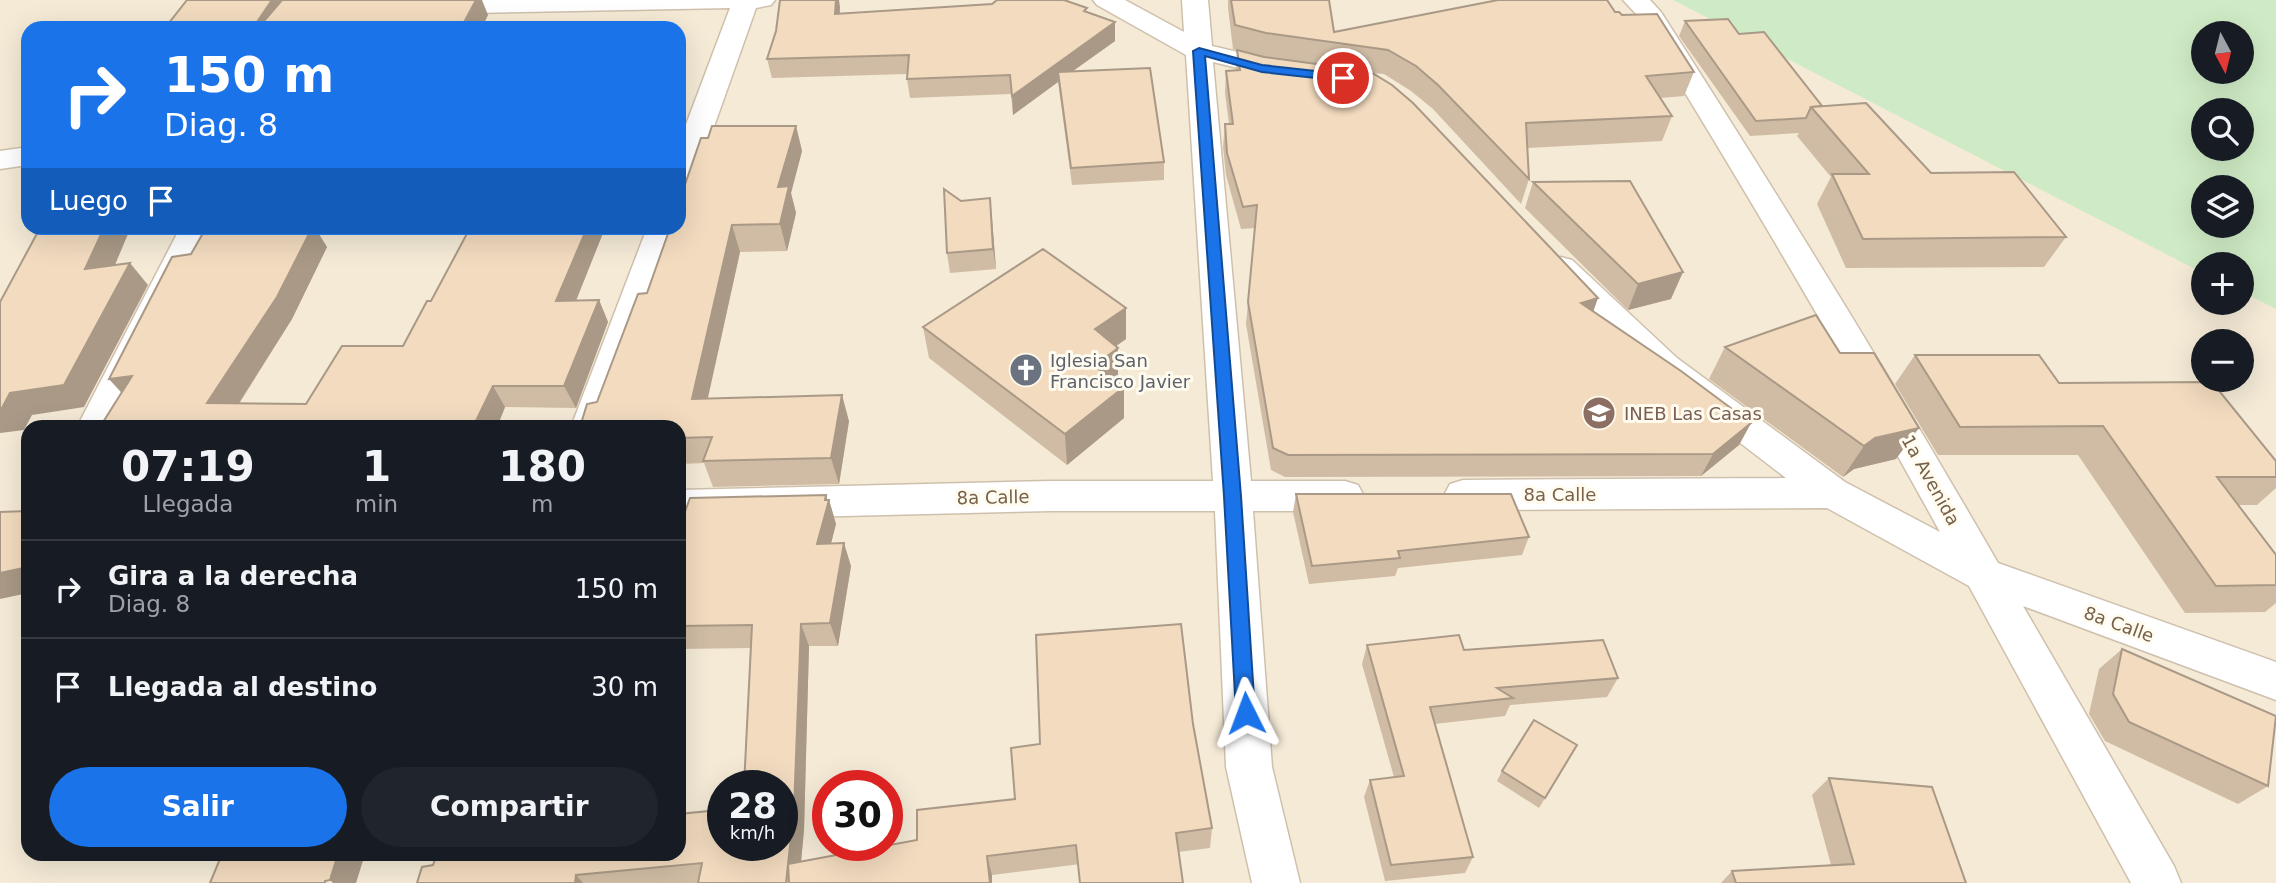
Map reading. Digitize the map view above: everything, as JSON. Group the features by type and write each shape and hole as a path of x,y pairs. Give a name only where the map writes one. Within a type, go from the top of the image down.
{"street":[{"path":"686,164 746,0"},
{"path":"415,2 762,0"},
{"path":"1106,0 1199,51 1262,68 1318,76"},
{"path":"1195,0 1233,496 1249,767 1276,883"},
{"name":"1a Avenida","path":"1642,6 1826,300 1937,488 2157,883"},
{"path":"0,160 21,157"},
{"path":"99,420 191,235"},
{"path":"592,420 660,235"},
{"path":"1541,247 1607,314 1665,367 1832,493"},
{"name":"8a Calle","path":"1428,495 1832,493 1983,574 2276,681"},
{"name":"8a Calle","path":"686,505 1051,496 1386,495"}],"shaded area":[{"path":"0,0 2276,0 2276,883 0,883"}],"green space":[{"path":"1673,0 2276,0 2276,309 2254,298 2254,252 2191,252 2191,267"}],"building":[{"path":"187,0 272,0 258,21 170,21"},
{"path":"282,0 476,0 465,21 264,21"},
{"path":"780,0 836,0 835,14 992,4 997,0 1064,0 1087,8 1084,11 1115,22 1012,96 1010,75 907,79 909,55 767,59 776,31"},
{"path":"1231,0 1329,0 1334,32 1498,0 1607,0 1615,12 1622,15 1657,14 1694,72 1646,76 1672,116 1526,123 1529,179 1438,85 1416,66 1388,50 1266,33 1235,25"},
{"path":"1728,19 1739,34 1764,32 1822,106 1811,107 1806,118 1756,121 1685,21"},
{"path":"1237,50 1264,57 1369,71 1392,85 1413,103 1598,298 1581,303 1681,371 1751,423 1713,454 1288,455 1273,448 1248,302 1257,205 1243,207 1227,153 1225,124 1233,124 1226,71 1240,70"},
{"path":"1150,68 1164,162 1071,168 1058,72"},
{"path":"1866,103 1931,173 2014,172 2066,237 1863,239 1832,174 1869,174 1811,107"},
{"path":"712,126 796,126 778,187 789,186 780,224 732,225 692,399 842,395 831,458 703,461 712,437 686,438 686,420 582,420 587,404 597,402 638,294 647,293 668,235 686,235 686,182 701,138 708,138"},
{"path":"1630,181 1683,272 1638,284 1533,182"},
{"path":"944,189 961,201 990,198 993,249 947,253"},
{"path":"36,235 101,235 85,269 130,263 64,385 10,393 2,408 0,302"},
{"path":"202,235 308,235 277,297 207,403 306,404 342,346 403,346 466,235 584,235 556,301 599,300 564,386 493,386 476,420 104,420 132,376 109,379 172,257 191,254"},
{"name":"Iglesia San Francisco Javier","path":"1043,249 1126,308 1095,329 1118,348 1094,366 1124,387 1065,434 923,327"},
{"path":"1816,315 1840,353 1874,353 1919,428 1875,438 1864,446 1725,347"},
{"path":"1915,355 2039,355 2059,383 2191,382 2191,392 2220,392 2276,461 2276,477 2217,477 2276,555 2276,585 2216,586 2103,426 1960,427"},
{"path":"1296,494 1511,494 1529,537 1398,551 1400,558 1312,566"},
{"path":"826,495 825,500 829,500 817,544 844,543 830,623 801,624 796,770 745,770 752,625 686,626 686,509 690,498"},
{"path":"21,511 21,568 0,573 0,512"},
{"path":"1181,624 1193,724 1212,828 1176,833 1183,883 1080,883 1076,845 987,856 990,883 789,883 788,864 812,860 903,861 903,843 917,840 917,810 1015,799 1011,748 1040,744 1036,635"},
{"path":"1459,635 1464,650 1603,640 1618,678 1497,688 1513,698 1430,707 1473,857 1391,865 1370,780 1404,776 1367,645"},
{"path":"2122,649 2276,716 2268,786 2129,722 2113,694"},
{"path":"1534,720 1577,745 1545,798 1502,771"},
{"path":"1829,778 1932,787 1966,883 1736,883 1732,871 1854,864"},
{"path":"707,811 707,861 788,861 786,883 698,883 702,863 576,875 575,883 417,883 422,867 433,865 434,861 686,861 686,813"},
{"path":"219,861 336,861 330,880 325,883 210,883"}],"place":[{"name":"Iglesia San Francisco Javier","path":"1026,370"},
{"name":"INEB Las Casas","path":"1599,413"}],"route":[{"path":"1246,713 1233,496 1199,51 1262,68 1343,78"}]}
